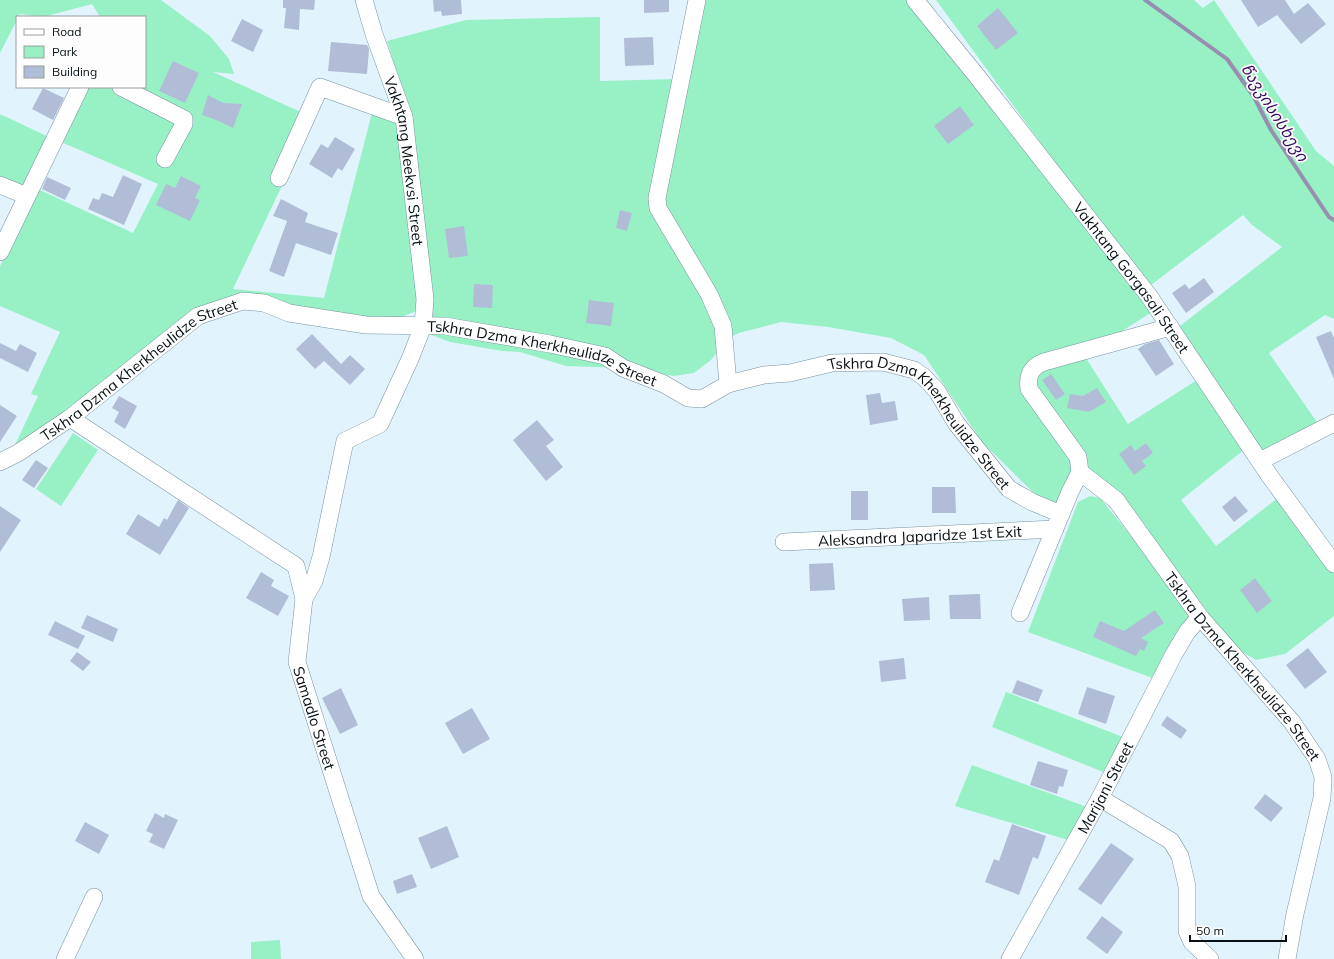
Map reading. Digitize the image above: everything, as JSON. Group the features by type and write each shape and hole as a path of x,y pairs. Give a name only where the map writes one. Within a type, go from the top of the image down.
{"street":[{"name":"Vakhtang Meekvsi Street","path":"364,0 374,34 404,117 425,299 423,326"},
{"path":"698,0 657,198 658,208 709,294 723,326 728,384"},
{"name":"Vakhtang Gorgasali Street","path":"915,0 976,75 1149,296 1260,461 1334,564"},
{"path":"279,178 320,87 404,117"},
{"path":"0,252 80,88"},
{"path":"123,88 184,119 184,124 165,159"},
{"path":"0,185 27,196"},
{"name":"Tskhra Dzma Kherkheulidze Street","path":"0,462 18,453 70,418 198,316 243,301 264,303 289,313 366,325 445,326 499,334 605,356 623,368 664,384 688,398 702,399 728,384 757,376 790,373 832,363 883,362 914,370 924,377 937,391 956,423 1009,489 1032,502 1058,522"},
{"name":"Samadlo Street","path":"416,959 371,896 297,662 304,599 314,581 321,557 346,441 380,424 410,359 423,326"},
{"path":"1020,613 1070,492 1080,472 1078,457 1029,389 1028,380 1030,372 1037,365 1044,362 1170,327"},
{"path":"70,418 296,566 304,599"},
{"path":"1260,461 1334,423"},
{"name":"Tskhra Dzma Kherkheulidze Street","path":"1080,472 1116,500 1200,617 1292,722 1317,759 1323,777 1322,798 1295,914 1287,959"},
{"name":"Aleksandra Japaridze 1st Exit","path":"784,542 1058,522"},
{"name":"Marijani Street","path":"1010,959 1100,798 1174,654 1187,632 1200,617"},
{"path":"1100,798 1170,841 1177,851 1180,856 1187,886 1187,931 1192,942 1210,959"},
{"path":"65,959 94,897"}],"green space":[{"path":"0,0 161,0 210,36 229,59 234,74 213,72 314,118 233,289 324,298 373,109 400,119 419,310 391,321 292,309 241,296 136,360 13,449 38,396 31,394 60,332 0,306 0,266 38,189 133,233 158,184 61,142 88,88 146,88 146,16 99,16 92,4 47,16 20,14 16,16 16,22 0,53"},
{"path":"700,0 927,0 1152,312 1084,355 1128,424 1197,380 1245,449 1181,500 1216,546 1279,497 1334,571 1334,616 1285,654 1256,660 1239,650 1113,496 1094,486 1079,486 1073,488 1059,518 982,442 924,355 891,338 828,327 781,322 739,333 729,338 663,206"},
{"path":"936,0 1194,0 1203,8 1214,0 1316,151 1334,166 1334,319 1325,315 1269,353 1319,425 1262,456 1176,329 1282,247 1252,225 1243,215 1147,288"},
{"path":"600,17 600,81 678,79 653,199 705,294 721,347 711,360 694,373 674,376 623,368 566,366 520,352 502,351 450,342 429,334 432,298 413,124 387,41 466,20"},
{"path":"0,114 51,138 24,192 0,181"},
{"path":"73,433 98,450 61,506 36,489"},
{"path":"1090,496 1100,498 1192,611 1155,679 1028,632 1078,502"},
{"path":"1006,692 1123,737 1103,772 992,727"},
{"path":"972,765 1087,807 1068,840 955,806"},
{"path":"280,940 281,959 251,959 251,942"}],"building":[{"path":"283,0 315,0 314,10 300,9 299,30 284,28 286,8 283,8"},
{"path":"433,0 461,0 462,14 442,16 441,11 434,12"},
{"path":"644,0 669,0 669,12 644,13"},
{"path":"1241,0 1285,0 1294,14 1308,3 1326,24 1301,44 1277,15 1258,27"},
{"path":"998,8 1018,33 996,50 977,26"},
{"path":"242,19 263,30 253,52 231,41"},
{"path":"653,37 654,65 625,66 624,38"},
{"path":"331,42 367,45 369,49 367,74 328,71"},
{"path":"173,61 199,73 185,103 159,91"},
{"path":"43,88 64,98 53,120 32,109"},
{"path":"208,95 223,103 242,104 233,128 202,115"},
{"path":"960,106 974,125 948,144 934,126"},
{"path":"335,137 355,149 342,171 338,168 332,178 309,164 321,144 328,148"},
{"path":"123,175 142,184 124,225 88,209 93,198 99,200 102,193 113,197"},
{"path":"181,176 201,186 195,198 200,200 190,221 156,205 166,184 175,188"},
{"path":"47,177 71,188 65,200 42,189"},
{"path":"281,199 308,213 305,222 338,233 331,255 296,243 284,277 269,271 287,221 273,216"},
{"path":"620,210 632,213 627,231 616,228"},
{"path":"464,226 468,256 449,258 445,229"},
{"path":"1204,278 1214,292 1186,313 1172,293 1185,284 1189,289"},
{"path":"474,284 493,285 492,308 473,307"},
{"path":"589,300 614,303 611,326 586,323"},
{"path":"1331,331 1334,338 1334,379 1316,337"},
{"path":"312,334 341,364 350,355 365,369 350,385 324,361 315,369 296,349"},
{"path":"1159,340 1174,364 1156,376 1138,349 1145,344"},
{"path":"0,343 16,351 20,344 37,353 28,372 0,358"},
{"path":"1051,374 1065,394 1056,400 1042,380"},
{"path":"1097,388 1106,402 1089,412 1067,408 1070,394 1083,396"},
{"path":"880,393 882,403 895,401 898,420 870,425 866,395"},
{"path":"119,396 137,406 125,429 114,422 119,412 112,408"},
{"path":"0,405 17,416 0,442"},
{"path":"537,420 554,440 546,446 563,467 546,481 513,440"},
{"path":"1146,443 1153,453 1142,461 1146,466 1134,475 1119,454 1131,445 1135,451"},
{"path":"36,460 48,468 34,488 22,480"},
{"path":"932,487 955,487 956,513 932,513"},
{"path":"851,491 868,491 868,520 851,520"},
{"path":"1235,496 1248,511 1234,522 1222,507"},
{"path":"178,500 189,508 160,555 126,534 138,514 159,527 164,518 167,520"},
{"path":"0,506 21,520 0,552"},
{"path":"833,563 835,590 810,591 809,564"},
{"path":"261,572 274,580 271,586 289,596 278,616 246,598"},
{"path":"1255,578 1272,601 1257,613 1240,590"},
{"path":"980,594 981,619 950,619 949,595"},
{"path":"929,597 930,620 904,621 902,599"},
{"path":"1155,610 1164,623 1141,638 1148,642 1144,651 1140,649 1136,656 1093,637 1100,621 1124,631"},
{"path":"87,615 118,629 113,642 81,628"},
{"path":"55,621 85,636 78,649 48,635"},
{"path":"1308,648 1327,672 1305,689 1286,665"},
{"path":"77,652 91,662 83,671 70,661"},
{"path":"904,658 906,679 881,682 879,661"},
{"path":"1017,680 1043,690 1038,702 1012,693"},
{"path":"1087,687 1115,696 1106,724 1078,714"},
{"path":"341,688 358,725 340,734 322,698"},
{"path":"472,708 490,739 463,754 445,723"},
{"path":"1167,716 1187,730 1181,739 1161,725"},
{"path":"1038,761 1068,770 1063,787 1059,786 1057,794 1030,785"},
{"path":"1265,794 1283,808 1271,822 1254,808"},
{"path":"155,813 164,818 165,814 178,820 164,849 149,842 153,834 146,831"},
{"path":"85,822 109,835 99,854 75,841"},
{"path":"1012,824 1046,836 1038,859 1033,857 1019,895 985,882 994,859 999,861"},
{"path":"447,826 459,857 431,869 418,838"},
{"path":"1111,843 1134,859 1101,905 1078,889"},
{"path":"412,874 417,887 397,894 393,881"},
{"path":"1102,916 1123,932 1107,954 1086,938"}],"waterway":[{"name":"წავკისისხევი","path":"1145,0 1227,59 1254,97 1271,130 1329,217 1334,220"}]}
